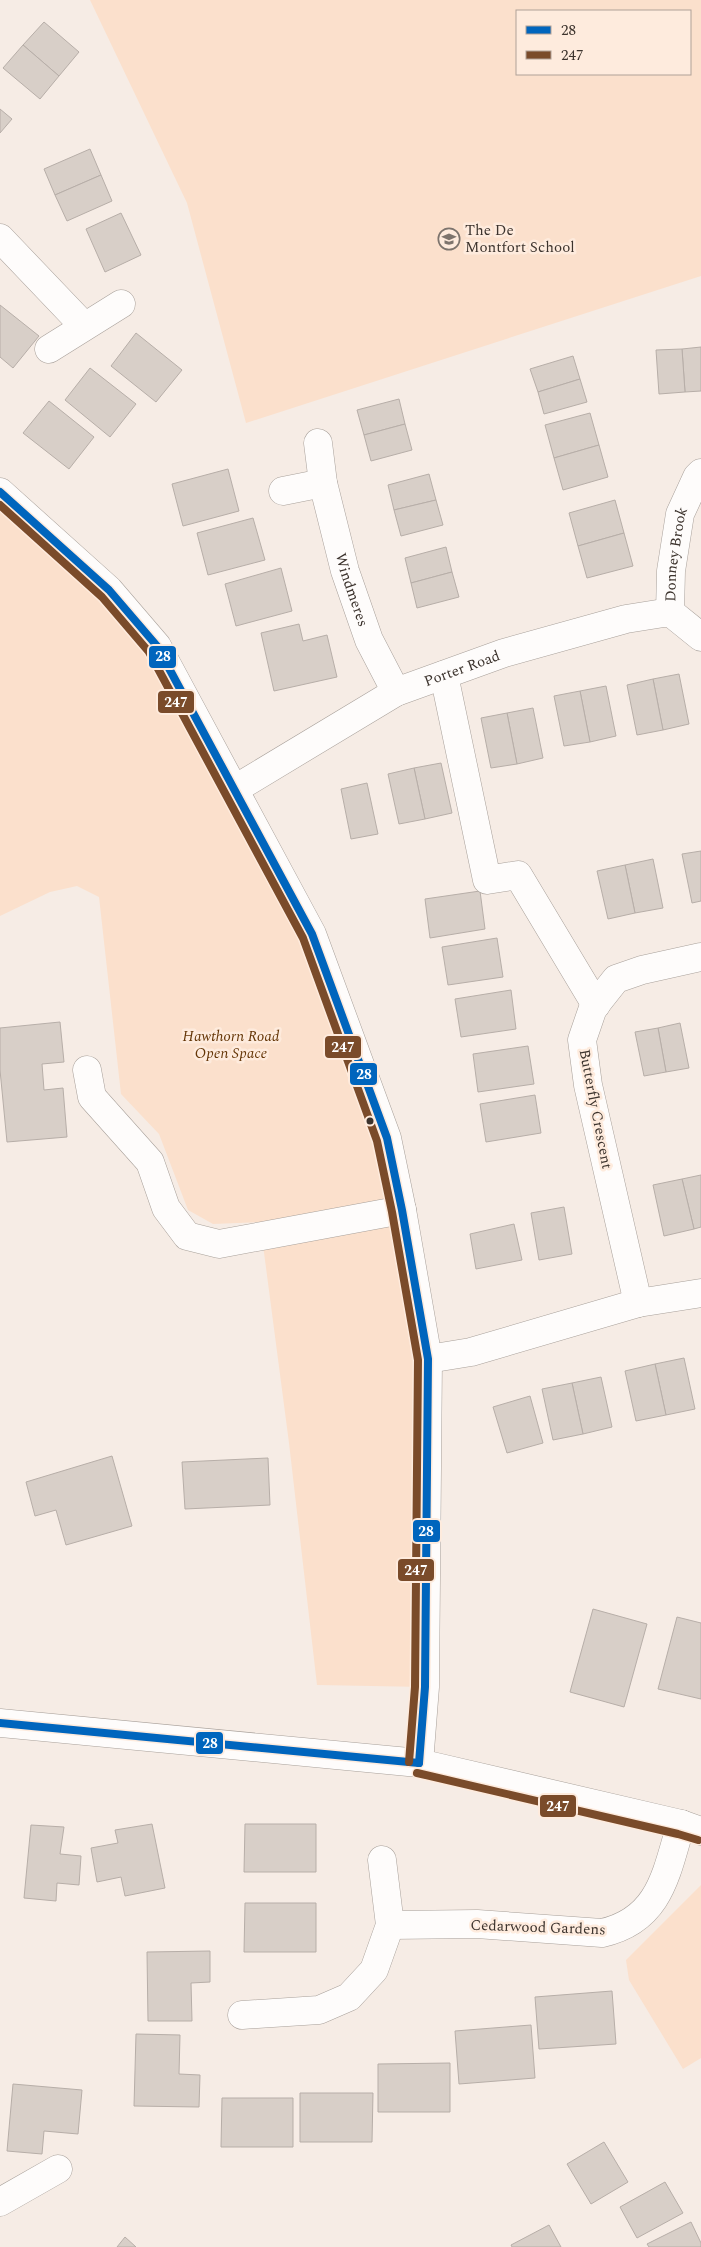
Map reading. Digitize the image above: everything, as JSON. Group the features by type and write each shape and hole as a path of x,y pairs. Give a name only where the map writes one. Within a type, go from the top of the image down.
{"street":[{"path":"0,238 84,326"},
{"path":"49,349 121,304"},
{"name":"Windmeres","path":"318,443 323,483 346,571 366,631 396,692"},
{"name":"Donney Brook","path":"670,612 671,571 680,514 701,473"},
{"path":"283,491 323,483"},
{"path":"0,492 110,590 158,646 312,934 387,1138 402,1210 428,1359 425,1687 419,1763"},
{"path":"670,612 701,637"},
{"name":"Porter Road","path":"235,789 396,692 504,653 626,619 670,612"},
{"path":"444,675 487,880 518,875 596,1005"},
{"name":"Butterfly Crescent","path":"638,1303 588,1085 582,1040 596,1005 616,980 642,970 701,957"},
{"path":"87,1070 92,1097 150,1162 166,1208 187,1236 219,1244 402,1210"},
{"path":"428,1359 471,1352 638,1303 701,1293"},
{"path":"0,1723 419,1763 691,1828"},
{"name":"Cedarwood Gardens","path":"390,1925 477,1924 602,1933 621,1929 645,1912 662,1887 691,1828"},
{"path":"242,2016 318,2010 349,1997 374,1970 390,1925 382,1860"},
{"path":"0,2202 58,2169"}],"green space":[{"name":"The De Montfort School","path":"90,0 701,0 701,276 246,423 187,203"},
{"name":"Hawthorn Road Open Space","path":"0,492 157,646 354,1045 428,1359 425,1687 317,1685 289,1443 260,1222 213,1224 188,1210 159,1134 121,1094 99,897 77,886 50,892 0,916"},
{"path":"701,1885 701,2058 683,2069 629,1980 626,1960"}],"building":[{"path":"44,22 79,52 59,76 23,45"},
{"path":"23,45 59,76 40,99 3,68"},
{"path":"0,109 12,119 0,133"},
{"path":"90,149 101,175 55,195 44,169"},
{"path":"101,175 112,201 67,221 55,195"},
{"path":"121,213 141,255 105,272 86,229"},
{"path":"0,305 39,336 13,368 0,357"},
{"path":"136,333 182,370 156,402 111,366"},
{"path":"701,347 701,391 685,392 682,349"},
{"path":"682,349 685,392 659,394 656,350"},
{"path":"573,356 580,379 538,392 530,369"},
{"path":"90,368 136,404 110,437 65,400"},
{"path":"580,379 587,402 544,414 538,392"},
{"path":"399,399 405,424 364,435 357,410"},
{"path":"49,401 94,437 69,469 23,433"},
{"path":"590,413 599,445 554,458 545,425"},
{"path":"405,424 412,450 371,461 364,435"},
{"path":"599,445 608,477 563,490 554,458"},
{"path":"228,469 239,511 183,526 172,484"},
{"path":"429,474 436,500 394,510 388,485"},
{"path":"436,500 443,525 401,536 394,510"},
{"path":"615,500 624,533 578,546 569,513"},
{"path":"253,518 265,560 208,575 197,533"},
{"path":"624,533 633,566 587,578 578,546"},
{"path":"446,547 452,572 411,583 405,558"},
{"path":"281,568 292,611 236,626 225,584"},
{"path":"452,572 459,597 417,608 411,583"},
{"path":"299,624 303,641 327,635 337,677 274,691 261,633"},
{"path":"679,674 689,724 663,730 653,679"},
{"path":"653,679 663,730 637,735 627,685"},
{"path":"606,686 616,736 590,742 580,691"},
{"path":"580,691 590,742 564,746 554,696"},
{"path":"533,708 543,758 517,764 507,713"},
{"path":"507,713 517,764 491,768 481,718"},
{"path":"441,763 452,813 425,819 414,768"},
{"path":"414,768 425,819 399,824 388,774"},
{"path":"367,783 378,834 351,839 341,789"},
{"path":"701,851 701,901 692,903 682,854"},
{"path":"653,859 663,908 635,913 625,865"},
{"path":"625,865 635,913 608,919 597,871"},
{"path":"480,891 485,929 430,938 425,899"},
{"path":"497,938 503,977 448,985 442,947"},
{"path":"511,990 516,1029 461,1037 455,999"},
{"path":"60,1022 64,1062 42,1064 44,1090 63,1088 67,1137 7,1142 0,1070 0,1028"},
{"path":"680,1023 689,1068 666,1072 658,1028"},
{"path":"658,1028 666,1072 644,1076 635,1032"},
{"path":"528,1046 534,1084 478,1092 473,1054"},
{"path":"535,1095 541,1133 486,1142 480,1104"},
{"path":"701,1175 701,1227 694,1229 682,1179"},
{"path":"682,1179 694,1229 664,1236 653,1185"},
{"path":"564,1207 572,1254 539,1260 531,1213"},
{"path":"514,1224 522,1260 476,1269 470,1234"},
{"path":"684,1358 695,1409 666,1415 655,1364"},
{"path":"655,1364 666,1415 636,1421 625,1371"},
{"path":"601,1377 612,1427 583,1434 572,1383"},
{"path":"572,1383 583,1434 553,1440 542,1389"},
{"path":"530,1396 543,1443 507,1453 493,1407"},
{"path":"112,1456 132,1526 66,1545 56,1510 35,1516 26,1482"},
{"path":"268,1458 270,1505 185,1509 182,1462"},
{"path":"593,1609 647,1624 624,1707 570,1692"},
{"path":"677,1617 701,1623 701,1699 658,1689"},
{"path":"152,1824 165,1888 125,1896 121,1877 97,1882 91,1848 118,1843 115,1830"},
{"path":"245,1824 316,1824 316,1872 244,1872"},
{"path":"31,1825 64,1827 60,1854 81,1856 79,1885 57,1883 56,1901 24,1898"},
{"path":"245,1903 316,1903 316,1952 244,1952"},
{"path":"210,1951 210,1982 191,1983 192,2021 148,2021 147,1952"},
{"path":"612,1991 616,2044 539,2049 535,1997"},
{"path":"531,2025 535,2078 459,2084 455,2031"},
{"path":"136,2034 180,2035 179,2074 200,2075 199,2107 134,2106"},
{"path":"450,2063 450,2112 378,2112 378,2064"},
{"path":"13,2084 82,2090 78,2134 44,2131 42,2154 7,2151"},
{"path":"300,2093 373,2093 372,2142 300,2142"},
{"path":"222,2098 293,2098 293,2147 221,2147"},
{"path":"604,2142 628,2182 591,2204 567,2164"},
{"path":"665,2182 683,2213 637,2238 620,2207"},
{"path":"691,2222 701,2247 649,2247 647,2244"},
{"path":"549,2225 561,2247 512,2247 511,2245"},
{"path":"125,2237 136,2247 117,2247"}],"transit line":[{"name":"28","path":"0,492 109,590 157,646 312,934 387,1138 402,1210 428,1359 425,1687 419,1763"},
{"name":"247","path":"0,505 102,597 149,652 303,938 377,1141 392,1212 418,1360 415,1687 409,1762"},
{"name":"28","path":"0,1723 419,1763"},
{"name":"247","path":"417,1773 698,1840"}],"place":[{"name":"The De Montfort School","path":"449,239"}]}
